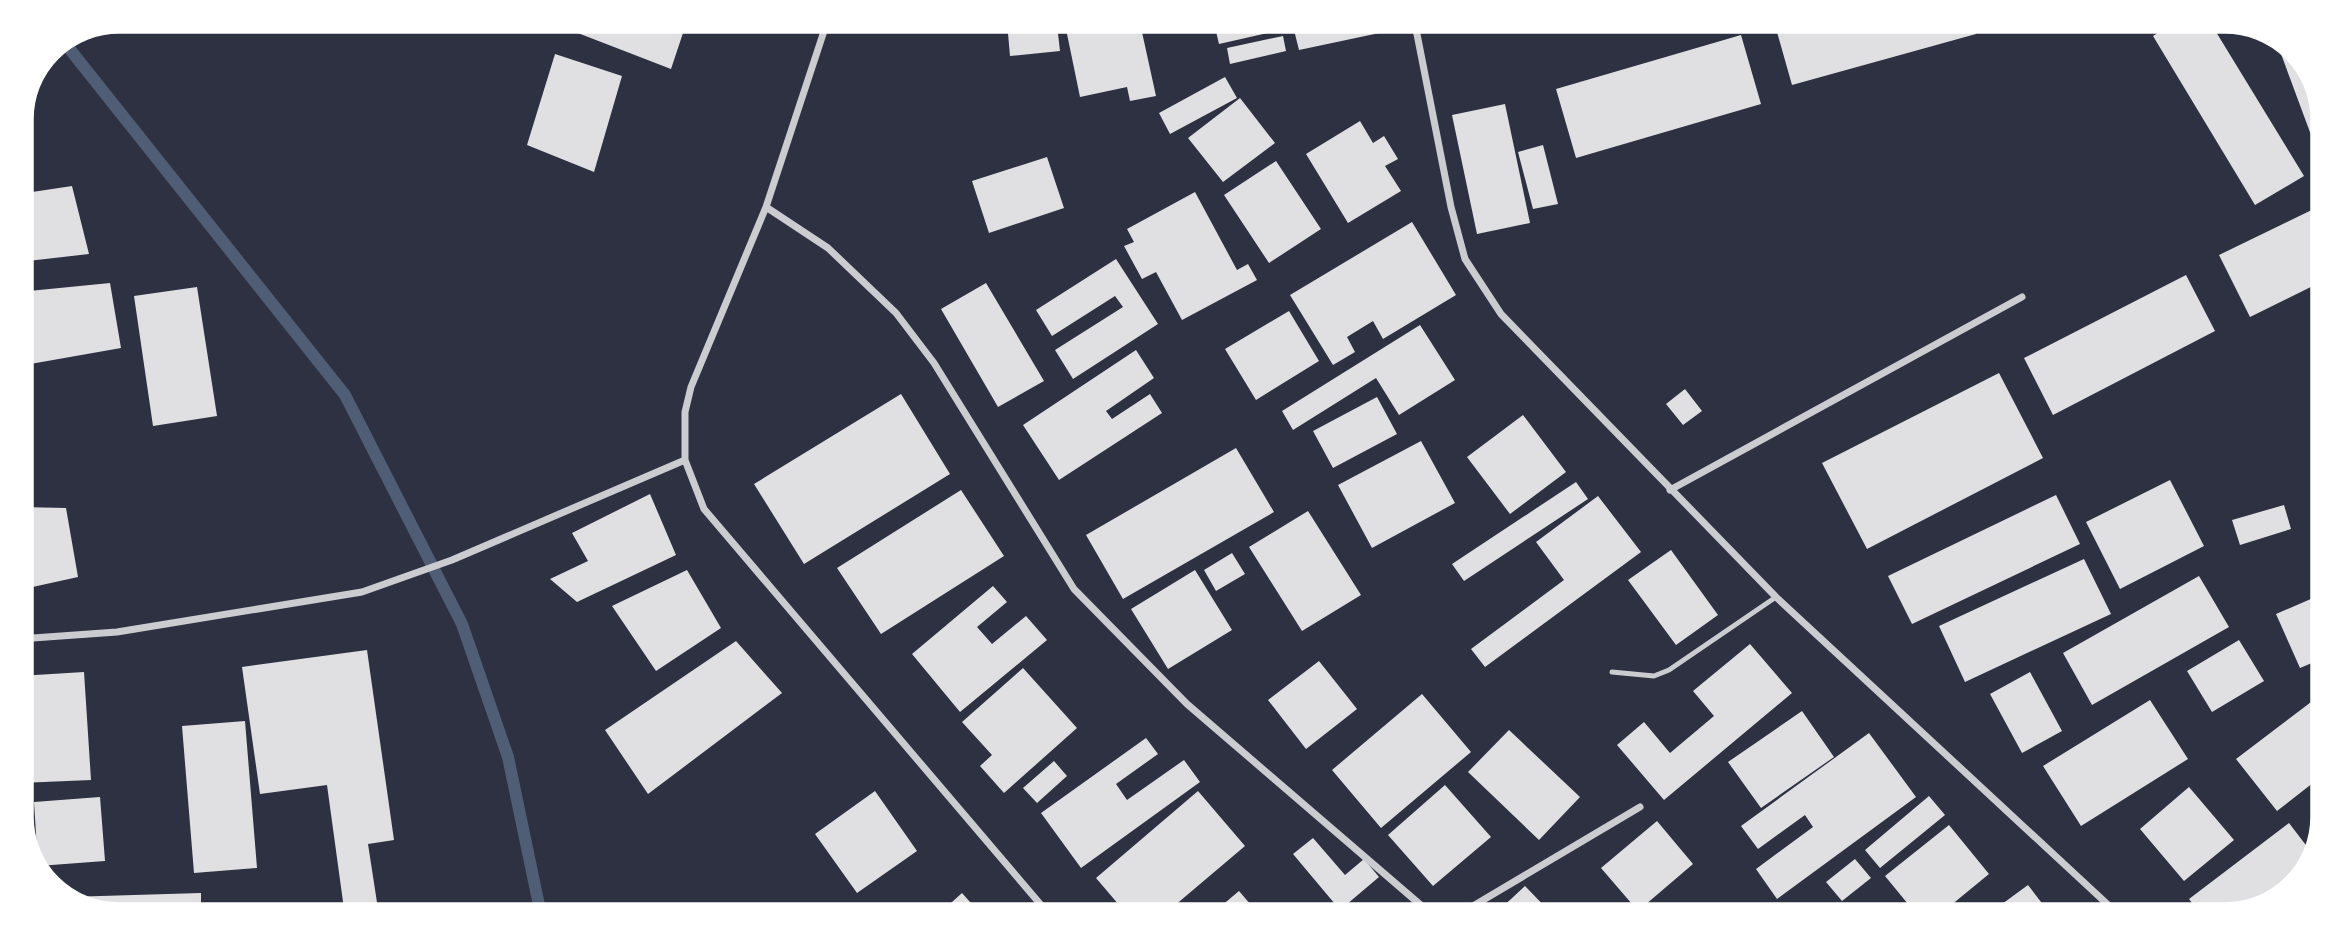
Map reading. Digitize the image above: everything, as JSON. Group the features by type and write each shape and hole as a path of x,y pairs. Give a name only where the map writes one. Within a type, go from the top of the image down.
{"street":[{"path":"824,32 766,207 691,387 685,412 685,460 704,509 1040,904"},
{"path":"1417,32 1451,207 1465,259 1501,314 1776,597 2107,904"},
{"path":"766,207 828,248 896,313 934,363 1074,589 1187,704 1420,904"},
{"path":"1670,490 2022,297"},
{"path":"32,638 117,632 362,592 453,560 685,460"},
{"path":"1476,904 1640,807"}],"lane":[{"path":"1612,672 1654,676 1669,670 1776,597"}],"building":[{"path":"575,32 683,32 671,69"},
{"path":"1008,32 1058,32 1060,51 1010,56"},
{"path":"1067,32 1142,32 1156,96 1130,101 1127,87 1080,97"},
{"path":"1216,32 1272,32 1219,44"},
{"path":"1294,32 1384,32 1299,50"},
{"path":"1777,32 1976,34 1792,85"},
{"path":"2159,32 2216,32 2304,176 2255,205 2153,36"},
{"path":"1741,35 1761,104 1576,158 1556,89"},
{"path":"1283,36 1286,51 1230,64 1227,48"},
{"path":"2280,51 2301,75 2308,91 2312,113 2312,138"},
{"path":"555,54 622,76 594,172 527,145"},
{"path":"1225,77 1237,98 1170,134 1159,113"},
{"path":"1240,98 1275,143 1223,182 1188,138"},
{"path":"1505,104 1530,223 1477,234 1452,115"},
{"path":"1360,121 1373,143 1384,136 1398,159 1385,166 1401,191 1348,223 1306,154"},
{"path":"1543,145 1558,204 1533,209 1518,152"},
{"path":"1047,157 1064,208 989,233 972,181"},
{"path":"1276,161 1321,229 1269,263 1224,195"},
{"path":"72,186 89,254 32,261 32,192"},
{"path":"1195,192 1237,270 1248,264 1257,280 1182,320 1156,272 1142,279 1124,246 1134,242 1127,229"},
{"path":"2312,210 2312,286 2250,317 2219,255"},
{"path":"1412,222 1456,295 1383,339 1373,321 1347,337 1355,352 1333,365 1290,295"},
{"path":"1116,259 1158,324 1073,379 1055,350 1123,307 1115,296 1052,336 1036,310"},
{"path":"2186,275 2215,331 2053,415 2024,358"},
{"path":"110,283 121,348 32,364 32,291"},
{"path":"986,283 1044,381 998,407 941,309"},
{"path":"197,287 217,416 153,426 134,296"},
{"path":"1289,311 1319,361 1256,400 1225,349"},
{"path":"1420,325 1455,380 1399,415 1376,378 1293,430 1282,411"},
{"path":"1136,350 1154,378 1106,411 1112,419 1150,394 1162,413 1059,480 1023,425"},
{"path":"1999,373 2043,458 1867,549 1822,463"},
{"path":"1685,389 1702,411 1683,425 1666,404"},
{"path":"901,394 950,474 804,564 754,484"},
{"path":"1377,397 1397,434 1333,468 1313,431"},
{"path":"1523,415 1566,472 1510,514 1467,457"},
{"path":"1421,441 1455,503 1372,548 1338,485"},
{"path":"1236,448 1274,512 1123,599 1086,535"},
{"path":"2170,480 2204,546 2120,589 2086,522"},
{"path":"1576,482 1588,499 1464,581 1452,564"},
{"path":"961,490 1004,556 881,634 837,568"},
{"path":"650,494 676,555 577,602 550,579 588,561 572,533"},
{"path":"2056,495 2080,544 1912,624 1888,576"},
{"path":"1598,496 1641,552 1485,667 1471,649 1564,580 1536,542"},
{"path":"2284,505 2291,529 2240,545 2232,520"},
{"path":"32,507 66,508 78,577 32,587"},
{"path":"1308,511 1361,595 1302,631 1249,547"},
{"path":"1671,550 1718,615 1676,645 1628,580"},
{"path":"1232,553 1245,574 1216,591 1204,570"},
{"path":"2084,559 2111,614 1965,682 1939,626"},
{"path":"687,570 721,628 656,671 612,606"},
{"path":"1195,570 1232,630 1168,669 1131,609"},
{"path":"2199,576 2229,627 2092,705 2063,653"},
{"path":"993,586 1007,602 977,627 992,644 1026,616 1047,640 960,712 912,654"},
{"path":"2312,598 2312,663 2300,668 2276,614"},
{"path":"2239,640 2264,681 2212,712 2187,671"},
{"path":"736,641 782,693 648,794 605,730"},
{"path":"1750,644 1792,693 1664,800 1617,745 1644,722 1670,753 1714,716 1693,691"},
{"path":"367,650 394,840 368,844 377,904 343,904 327,785 260,794 242,667"},
{"path":"1319,661 1357,709 1306,749 1268,700"},
{"path":"1023,668 1077,728 1004,793 980,766 992,755 962,722"},
{"path":"84,672 91,780 32,782 32,675"},
{"path":"2030,672 2062,731 2022,753 1990,694"},
{"path":"1422,694 1471,752 1381,828 1332,770"},
{"path":"2150,700 2188,759 2081,826 2043,766"},
{"path":"2312,701 2312,784 2277,811 2236,759"},
{"path":"1802,711 1834,757 1761,808 1728,762"},
{"path":"245,721 257,868 194,873 182,726"},
{"path":"1509,730 1580,797 1539,840 1468,772"},
{"path":"1869,733 1916,797 1777,899 1756,869 1813,827 1805,815 1758,849 1741,826"},
{"path":"1146,738 1158,754 1116,784 1127,800 1184,760 1200,782 1081,868 1041,813"},
{"path":"1054,761 1067,776 1037,803 1023,788"},
{"path":"1445,785 1491,837 1433,886 1388,835"},
{"path":"2189,787 2234,840 2184,881 2140,829"},
{"path":"875,791 917,851 857,893 815,834"},
{"path":"1198,791 1245,846 1176,904 1118,904 1096,878"},
{"path":"1929,796 1945,815 1880,868 1865,850"},
{"path":"100,797 105,861 47,865 37,846 34,802"},
{"path":"1657,821 1693,864 1646,904 1632,904 1601,868"},
{"path":"2289,823 2307,847 2287,878 2264,895 2225,904 2193,904 2189,899"},
{"path":"1949,825 1989,874 1952,904 1908,904 1885,876"},
{"path":"1313,838 1345,875 1364,859 1379,877 1347,904 1335,904 1293,854"},
{"path":"1855,859 1871,878 1842,901 1826,882"},
{"path":"2028,885 2043,904 2002,904"},
{"path":"1525,886 1542,904 1506,904"},
{"path":"1239,891 1250,904 1224,904"},
{"path":"201,893 201,904 119,904 85,896"},
{"path":"962,893 972,904 950,904"}],"waterway":[{"path":"68,47 345,395 462,624 508,757 539,904"}]}
